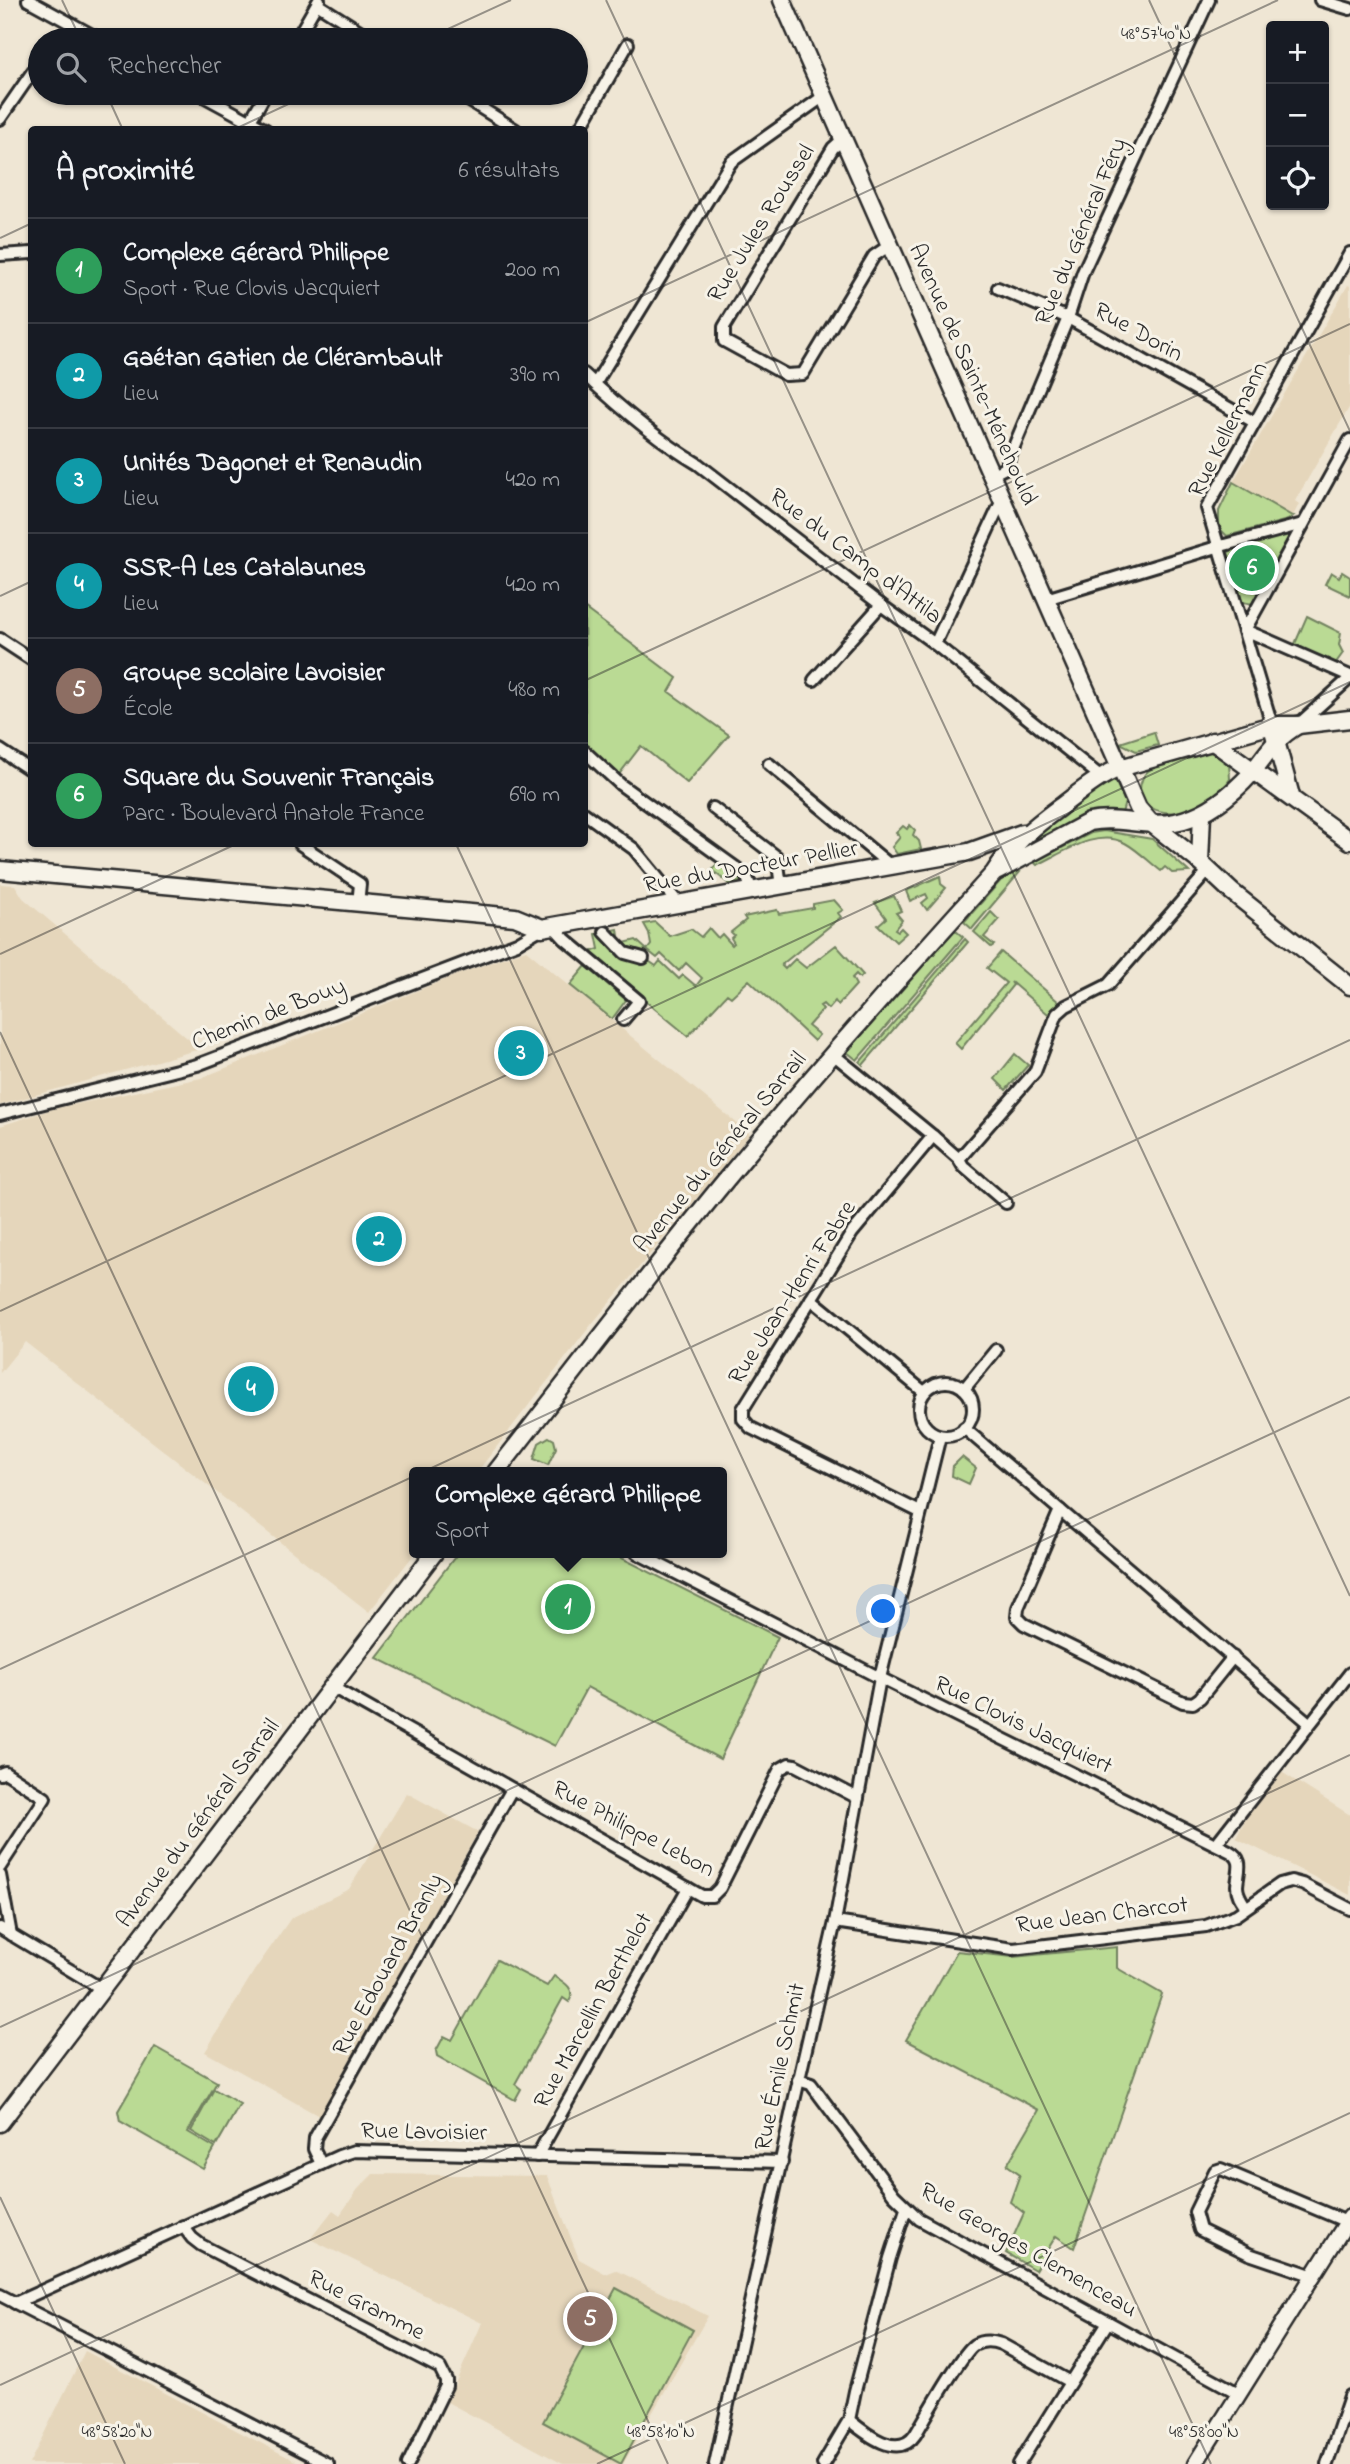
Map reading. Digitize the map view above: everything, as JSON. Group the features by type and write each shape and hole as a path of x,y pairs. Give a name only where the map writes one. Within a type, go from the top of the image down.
{"main road":[{"name":"Avenue de Sainte-Ménehould","path":"782,0 1138,808 1152,824 1205,866 1232,892 1350,986"},
{"path":"1012,853 1028,831 1100,776 1120,768 1213,741 1273,733 1298,725 1350,719"},
{"path":"1012,853 1089,821 1173,823 1202,813 1254,776 1273,733"},
{"path":"1273,733 1291,796"},
{"path":"1213,741 1238,757 1243,767 1254,776 1291,796 1350,841"},
{"path":"1202,813 1205,866"},
{"name":"Rue du Docteur Pellier","path":"548,927 969,852 1028,831"},
{"name":"Rue du Docteur Pellier","path":"969,852 1012,853"},
{"name":"Avenue du Général Sarrail","path":"500,1467 724,1182 1012,853"},
{"path":"0,870 515,917 548,927"},
{"name":"Avenue du Général Sarrail","path":"0,2123 431,1558"}],"street":[{"path":"28,0 79,28"},
{"name":"Rue du Général Féry","path":"991,475 1005,468 1068,318 1083,272 1209,0"},
{"path":"1320,0 1350,9"},
{"path":"303,28 318,2 356,28"},
{"path":"581,126 628,44"},
{"path":"0,119 28,78"},
{"path":"596,384 731,162 824,96"},
{"path":"220,105 259,126"},
{"path":"250,121 259,105"},
{"path":"476,105 510,126"},
{"name":"Rue Jules Roussel","path":"843,139 833,148 724,327 724,341 786,375 803,374 874,256 890,245"},
{"path":"0,255 28,253"},
{"name":"Rue Kellermann","path":"1273,733 1245,630 1231,594 1207,508 1350,253"},
{"path":"1339,271 1350,277"},
{"name":"Rue Dorin","path":"998,288 1068,318 1254,422"},
{"name":"Rue du Camp d'Attila","path":"588,377 681,454 708,471 880,605 935,643 1100,776"},
{"path":"1298,725 1350,677 1245,630 1350,440"},
{"path":"935,643 1002,500"},
{"path":"1046,599 1303,524"},
{"path":"814,680 880,605"},
{"path":"0,639 28,657"},
{"path":"0,750 28,768"},
{"path":"588,755 621,785 746,875 752,891"},
{"path":"769,764 891,866"},
{"path":"713,808 777,857 781,886"},
{"path":"588,817 634,849 679,904"},
{"path":"304,847 360,884 358,904"},
{"path":"959,1159 1035,1072 1050,1028 1058,1014 1066,1006 1108,985 1205,866"},
{"path":"548,927 639,1001 623,1020"},
{"name":"Chemin de Bouy","path":"0,1114 197,1065 517,943 548,927"},
{"path":"605,932 625,953 643,958"},
{"path":"834,1054 933,1136 959,1159 962,1166 1006,1203"},
{"name":"Rue Jean-Henri Fabre","path":"920,1512 751,1428 743,1419 743,1409 852,1233 933,1136"},
{"path":"811,1299 924,1392"},
{"path":"964,1389 996,1350"},
{"path":"943,1382 951,1382 964,1389 969,1396 972,1413 964,1429 957,1434 940,1436 932,1433 920,1419 918,1409 924,1392 943,1382"},
{"path":"964,1429 1309,1723"},
{"path":"880,1678 940,1436"},
{"path":"1060,1510 1018,1608 1017,1617 1024,1624 1183,1702 1194,1703 1200,1698 1233,1657"},
{"name":"Rue Clovis Jacquiert","path":"647,1558 880,1678 1237,1855 1240,1863 1237,1888 1246,1908"},
{"path":"1216,1844 1350,1672"},
{"name":"Rue Émile Schmit","path":"715,2464 835,1922 880,1678"},
{"name":"Rue Philippe Lebon","path":"332,1687 702,1896 716,1894 784,1765 795,1765 858,1798"},
{"path":"0,1774 5,1772 45,1798 0,1867"},
{"name":"Rue Edouard Branly","path":"321,2164 314,2149 315,2138 512,1789"},
{"path":"0,1875 11,1934"},
{"path":"1246,1908 1280,1884 1291,1881 1350,1909"},
{"name":"Rue Marcellin Berthelot","path":"537,2156 688,1888"},
{"name":"Rue Jean Charcot","path":"835,1922 1013,1950 1206,1926 1224,1921 1246,1908"},
{"path":"0,1928 102,1989"},
{"name":"Rue Georges Clemenceau","path":"799,2080 811,2084 906,2208 919,2219 1240,2394"},
{"name":"Rue Lavoisier","path":"15,2303 183,2225 354,2151 782,2162"},
{"path":"1195,2464 1314,2276 1348,2220 1221,2169 1215,2171 1195,2212 1200,2230 1249,2254 1314,2276"},
{"path":"822,2464 849,2420 906,2208"},
{"name":"Rue Gramme","path":"183,2225 201,2245 440,2368 446,2380 444,2394 408,2464"},
{"path":"0,2295 328,2464"},
{"path":"1019,2464 1108,2322"},
{"path":"849,2420 887,2444 906,2444 915,2435 966,2353 979,2343 1001,2344 1070,2382"},
{"path":"1327,2464 1350,2396"}],"shaded area":[{"path":"1348,285 1350,406 1295,501 1299,504 1293,516 1233,482"},
{"path":"0,884 15,885 23,898 200,1049 0,1105"},
{"path":"526,950 750,1134 591,1325 481,1467 409,1467 409,1558 411,1558 369,1612 25,1342 0,1373 0,1126 53,1109 201,1078 459,974"},
{"path":"1280,1771 1350,1815 1350,1895 1236,1838"},
{"path":"407,1793 478,1832 319,2116 205,2052 254,1971 291,1918 349,1889"},
{"path":"373,2174 547,2176 579,2259 606,2274 616,2270 708,2316 623,2464 563,2464 447,2402 482,2323 310,2239 333,2210 340,2215 358,2189"},
{"path":"85,2351 301,2464 29,2464"}],"green space":[{"path":"1233,482 1293,516 1288,520 1227,536 1219,528 1219,511"},
{"path":"1289,531 1257,601 1253,604 1242,602 1228,552"},
{"path":"1331,572 1339,577 1342,572 1350,577 1350,596 1325,584"},
{"path":"588,611 677,678 669,692 729,735 687,783 641,746 617,777 588,752"},
{"path":"1307,616 1341,633 1339,645 1343,653 1335,664 1294,646"},
{"path":"1154,732 1158,745 1136,751 1120,743"},
{"path":"1210,752 1222,755 1229,763 1230,779 1215,796 1183,811 1160,811 1144,802 1140,787 1148,771 1170,761"},
{"path":"1114,778 1125,802 1122,813 1089,813 1024,846 1081,796"},
{"path":"910,825 915,830 913,835 919,841 921,849 897,854 892,847 900,837 896,833 903,826 907,829"},
{"path":"1104,831 1152,839 1189,872 1172,873 1165,867 1161,871 1125,843 1103,838 1080,844 1037,865 1034,862 1091,833"},
{"path":"720,860 746,881 729,884 712,870"},
{"path":"1011,869 1020,872 972,929 964,922"},
{"path":"940,876 941,884 946,888 927,910 922,903 928,898 926,894 910,901 906,891"},
{"path":"894,896 901,911 896,913 902,920 895,929 898,931 901,928 906,933 896,942 878,925 886,918 875,903"},
{"path":"834,900 843,910 838,913 841,917 781,965 785,969 795,959 806,968 836,945 863,975 860,978 856,974 852,978 856,985 838,1005 835,1001 828,1009 823,1004 820,1006 823,1009 808,1026 819,1035 814,1041 749,980 731,997 727,994 688,1036 587,953 599,949 596,934 618,929 616,945 636,940 646,949 640,955 656,966 660,961 679,979 683,975 696,986 702,978 686,963 679,971 661,954 657,958 647,950 651,945 644,924 655,922 670,936 691,929 701,937 709,928 718,938 722,934 732,945 734,943 731,938 734,935 731,932 746,920 744,917 777,910 779,914 813,908 813,904"},
{"path":"991,912 999,920 984,937 994,945 991,947 974,932"},
{"path":"955,930 963,937 857,1060 847,1052"},
{"path":"965,939 968,942 863,1065 860,1062"},
{"path":"1001,952 1060,1003 1048,1014 1011,982 1013,985 961,1049 955,1043 1006,983 987,968"},
{"path":"586,966 626,1000 612,1019 570,985"},
{"path":"1015,1054 1028,1065 1006,1090 995,1079"},
{"path":"549,1437 554,1440 556,1448 548,1465 534,1459 539,1443"},
{"path":"962,1457 976,1468 969,1484 952,1476 953,1466"},
{"path":"454,1558 622,1558 778,1637 720,1759 587,1687 555,1746 377,1658"},
{"path":"1117,1947 1117,1968 1162,1994 1074,2248 1056,2236 1035,2270 1006,2253 1024,2213 1010,2202 1020,2174 1007,2165 1039,2110 906,2040 957,1951 1013,1957"},
{"path":"497,1960 547,1986 554,1976 568,1986 571,1993 569,2002 563,1998 515,2084 521,2089 515,2100 437,2056 436,2051 444,2036 452,2040"},
{"path":"155,2047 217,2082 188,2132 215,2148 203,2169 120,2121 118,2111"},
{"path":"214,2089 240,2104 216,2146 191,2131"},
{"path":"616,2288 693,2330 621,2464 543,2422"}],"place":[{"name":"Square du Souvenir Français","path":"1252,568"},
{"name":"Unités Dagonet et Renaudin","path":"521,1053"},
{"name":"Gaétan Gatien de Clérambault","path":"379,1239"},
{"name":"SSR-A Les Catalaunes","path":"251,1389"},
{"name":"Complexe Gérard Philippe","path":"568,1607"},
{"name":"Groupe scolaire Lavoisier","path":"590,2319"}]}
